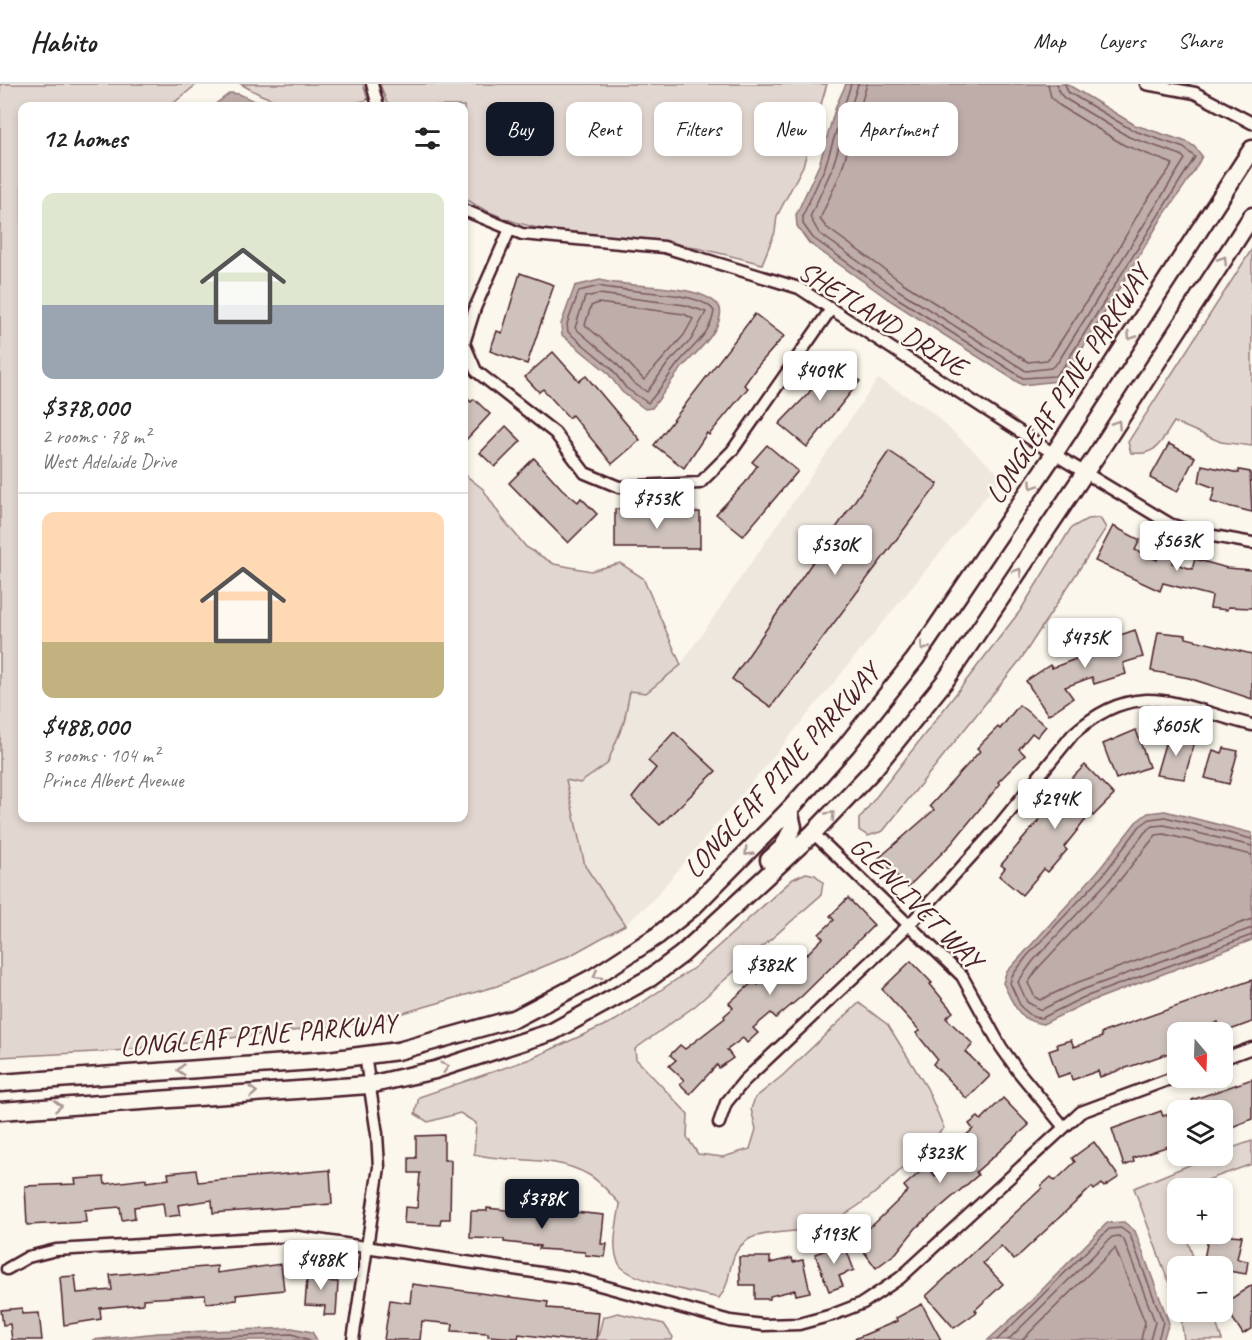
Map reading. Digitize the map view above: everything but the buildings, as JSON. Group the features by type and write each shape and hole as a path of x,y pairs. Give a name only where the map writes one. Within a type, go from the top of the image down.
{"main road":[{"name":"LONGLEAF PINE PARKWAY","path":"0,1083 398,1051 516,1018 594,977 657,936 693,907 789,810 846,746 915,659 1054,454 1252,149"},
{"name":"LONGLEAF PINE PARKWAY","path":"0,1111 369,1085 435,1070 552,1032 618,998 681,955 813,833 873,770 945,681 1252,216"},
{"path":"681,955 678,943 783,847 793,827 789,810"}],"street":[{"path":"372,84 377,102"},
{"path":"1152,85 1195,93 1252,123"},
{"name":"SHETLAND DRIVE","path":"468,212 522,234 664,247 799,288 1054,454 1170,524 1197,533 1252,543"},
{"path":"468,330 475,308 510,229"},
{"path":"468,352 476,371 555,433 585,473 619,487 700,483 732,451 831,309"},
{"path":"719,1123 726,1103 744,1081 909,926 996,829 1073,734 1110,706 1133,700 1159,699 1252,725"},
{"name":"GLENLIVET WAY","path":"813,833 962,976 1001,1047 1064,1126"},
{"path":"1233,1055 1252,1048"},
{"path":"353,1340 379,1167 365,1055"},
{"path":"7,1269 28,1257 56,1250 291,1236 574,1278 730,1322 763,1325 799,1323 832,1315 863,1303 900,1278 1081,1112 1167,1080"}],"shaded area":[{"path":"0,84 197,84 175,102 18,102 18,822 468,822 468,477 483,489 502,518 526,547 554,564 591,571 620,563 643,578 681,665 646,693 630,691 624,722 607,764 580,783 566,780 585,866 625,925 571,955 497,986 372,1022 115,1051 0,1057"},
{"path":"241,84 363,84 368,100 281,102"},
{"path":"380,84 827,84 822,102 754,102 754,156 806,156 777,216 775,232 762,264 676,244 536,228 512,221 468,200 468,102 387,102"},
{"path":"1252,249 1252,446 1221,442 1174,422 1162,441 1153,450 1131,453 1128,442"},
{"path":"878,379 927,408 1002,477 651,902 625,925 585,866 566,780 580,783 630,691 677,670"},
{"path":"1100,518 1106,528 1021,659 883,831 868,836 859,830 859,819 1020,611 1071,528 1087,519"},
{"path":"806,873 815,875 823,882 821,895 695,1006 635,1049 636,1059 688,1114 687,1137 698,1154 723,1157 750,1149 756,1129 751,1109 755,1098 782,1076 859,1003 888,1025 927,1088 944,1128 885,1184 836,1219 810,1229 755,1236 741,1245 733,1260 724,1291 719,1298 649,1281 625,1270 619,1264 615,1250 620,1204 589,1175 561,1164 474,1154 476,1123 460,1113 428,1122 415,1114 419,1097 530,1059 616,1020 695,967 793,879"},
{"path":"1252,1141 1252,1164 1213,1178 1167,1178 1167,1244 1189,1244 1193,1256 1167,1256 1167,1278 1134,1188 1187,1166 1233,1166 1233,1148"},
{"path":"618,1313 664,1324 673,1337 672,1340 597,1340 603,1317"},
{"path":"1182,1322 1216,1322 1222,1340 1184,1340"}],"water":[{"path":"846,84 1067,84 1135,125 1187,142 1195,147 1202,156 1069,370 1058,381 1022,385 891,301 809,243 797,226 796,215 822,156 826,156 826,141 836,106"},
{"path":"230,93 239,94 257,102 218,102"},
{"path":"600,280 683,290 699,294 720,308 718,325 713,333 680,370 652,408 645,409 622,392 607,372 562,335 561,324 575,286"},
{"path":"1165,811 1252,833 1252,940 1084,1004 1043,1024 1022,1015 1003,983 1006,973 1098,871 1136,822 1148,813"},
{"path":"1124,1222 1135,1231 1169,1323 1163,1340 988,1340 1029,1303 1107,1223"},
{"path":"292,1328 312,1332 317,1340 92,1340 158,1333"}]}
